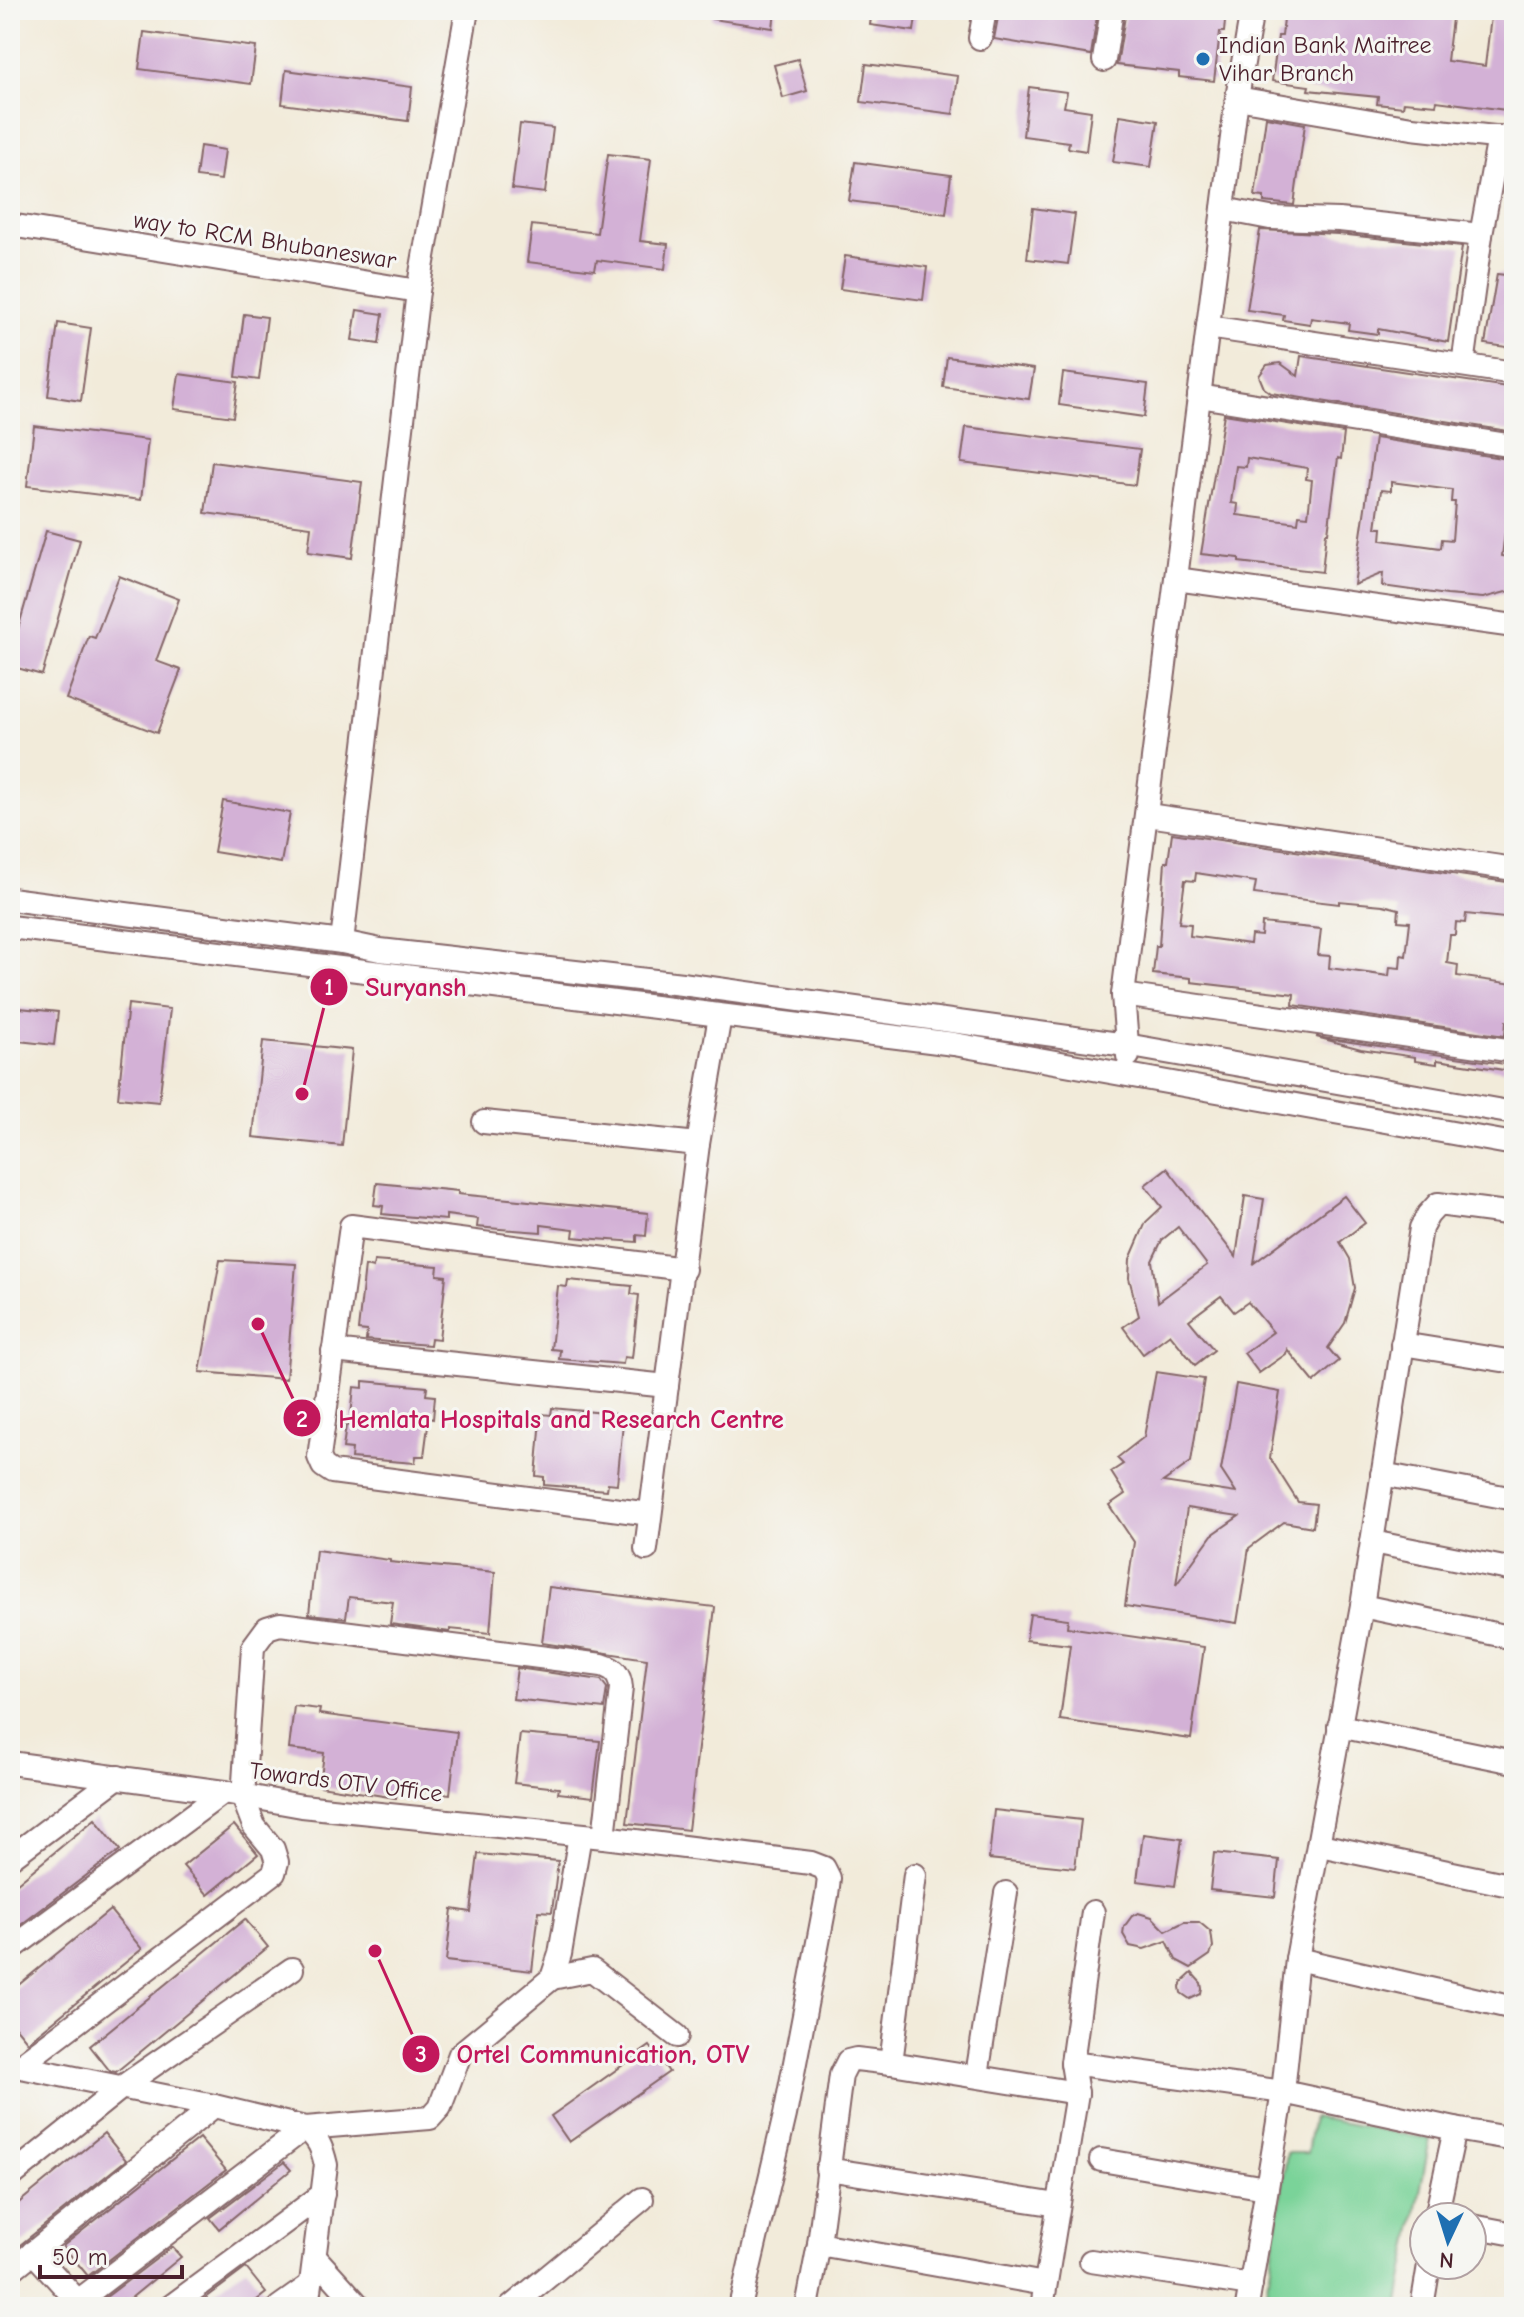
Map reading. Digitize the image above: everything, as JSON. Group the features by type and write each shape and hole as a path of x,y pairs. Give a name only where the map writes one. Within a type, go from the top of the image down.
{"street":[{"name":"way to RCM Bhubaneswar","path":"10,225 418,291 467,10"},
{"path":"980,38 985,10"},
{"path":"1104,60 1112,10"},
{"path":"1132,1076 1126,1045 1123,995 1237,98 1252,10"},
{"path":"1237,98 1412,128 1506,138 1481,235 1463,365"},
{"path":"1223,209 1270,218 1339,220 1481,235"},
{"path":"342,942 418,291"},
{"path":"1208,327 1514,373"},
{"path":"1199,396 1514,446"},
{"path":"1176,579 1514,626"},
{"path":"1148,815 1514,869"},
{"path":"10,899 342,942 380,950 682,984 1126,1045 1514,1113"},
{"path":"10,927 954,1044 1514,1144"},
{"path":"1123,995 1514,1051"},
{"path":"646,1549 698,1144 720,1016"},
{"path":"484,1122 698,1144"},
{"path":"1091,2261 1249,2296 1283,2092 1297,1959 1362,1606 1421,1228 1438,1204 1514,1214"},
{"path":"650,1514 332,1472 323,1466 319,1457 333,1351 351,1226 684,1269"},
{"path":"1402,1344 1514,1362"},
{"path":"333,1351 667,1386"},
{"path":"1382,1474 1514,1499"},
{"path":"1372,1542 1514,1570"},
{"path":"1362,1606 1514,1638"},
{"path":"14,2066 274,1873 277,1862 273,1849 233,1794 253,1647 267,1628 280,1624 602,1665 613,1669 620,1678 621,1688 604,1837"},
{"path":"1339,1726 1514,1762"},
{"name":"Towards OTV Office","path":"10,1763 302,1806 604,1837 811,1863 824,1868 829,1878 785,2115 740,2307"},
{"path":"10,1858 118,1777"},
{"path":"10,1950 233,1794"},
{"path":"552,1978 560,1954 580,1835"},
{"path":"1320,1845 1514,1886"},
{"path":"891,2063 915,1875"},
{"path":"977,2075 1006,1893"},
{"path":"1042,2307 1077,2093 1072,2063 1093,1912"},
{"path":"1297,1959 1514,2008"},
{"path":"10,2177 122,2087 292,1969"},
{"path":"14,2066 214,2106 305,2128 430,2118 440,2107 460,2054 552,1978 592,1970 677,2036"},
{"path":"807,2307 819,2244 843,2067 848,2061 856,2059 977,2075 1077,2093"},
{"path":"1072,2063 1283,2092 1514,2139"},
{"path":"10,2271 214,2106"},
{"path":"279,2307 309,2296 315,2257 326,2165 322,2146 305,2128"},
{"path":"33,2252 81,2304 305,2128"},
{"path":"1439,2201 1455,2129"},
{"path":"1101,2160 1266,2188"},
{"path":"827,2169 1058,2205"},
{"path":"170,2307 323,2194"},
{"path":"516,2306 642,2199"},
{"path":"1488,2229 1514,2234"},
{"path":"819,2244 1045,2284"},
{"path":"315,2257 360,2307"},
{"path":"1422,2307 1426,2281"}],"green space":[{"path":"1313,2117 1430,2139 1418,2201 1408,2201 1408,2254 1398,2307 1265,2307 1287,2153 1307,2153"}],"building":[{"path":"713,10 775,10 773,28 712,19"},
{"path":"872,10 917,10 914,31 870,25"},
{"path":"1006,10 1098,10 1091,55 994,39 999,12 1006,13"},
{"path":"1126,10 1226,10 1214,81 1179,77 1179,72 1117,65"},
{"path":"1285,10 1453,10 1447,61 1485,66 1491,17 1513,20 1510,49 1514,50 1514,111 1437,101 1436,105 1404,102 1403,107 1377,104 1378,97 1308,90 1309,86 1272,81"},
{"path":"144,32 256,47 251,84 139,69"},
{"path":"798,59 807,91 783,98 774,65"},
{"path":"866,64 958,76 953,114 861,102"},
{"path":"286,70 412,87 408,121 282,104"},
{"path":"1029,87 1067,92 1064,107 1091,111 1086,151 1068,148 1069,142 1023,136"},
{"path":"1120,115 1158,121 1151,167 1113,162"},
{"path":"1266,117 1305,124 1294,205 1264,202 1264,197 1255,196"},
{"path":"520,124 553,128 545,193 512,189"},
{"path":"200,146 225,150 221,180 196,177"},
{"path":"608,154 651,159 640,241 668,244 665,269 597,260 595,270 527,262 532,225 597,233"},
{"path":"855,162 951,175 946,214 849,201"},
{"path":"1033,208 1075,214 1068,264 1027,259"},
{"path":"1260,230 1338,234 1462,247 1448,342 1378,329 1378,334 1348,330 1349,323 1311,318 1310,324 1283,320 1284,315 1247,310"},
{"path":"845,256 927,267 923,300 840,289"},
{"path":"1497,274 1514,276 1514,348 1485,344"},
{"path":"357,310 383,314 379,344 352,340"},
{"path":"244,314 267,317 259,380 236,377"},
{"path":"58,323 91,328 81,401 48,396"},
{"path":"1301,356 1514,388 1514,432 1271,393 1264,388 1259,376 1267,365 1280,363 1298,376"},
{"path":"947,357 1034,369 1029,399 943,387"},
{"path":"1063,373 1148,384 1144,417 1059,405"},
{"path":"179,374 238,382 233,417 174,409"},
{"path":"1224,414 1344,433 1322,572 1201,554","holes":["1247,458 1307,468 1306,479 1312,480 1308,516 1299,515 1298,523 1237,515 1238,504 1231,503 1236,466 1246,467"]},
{"path":"34,426 148,440 141,500 27,486"},
{"path":"966,427 1140,449 1135,485 961,463"},
{"path":"1375,438 1514,460 1514,509 1508,509 1502,556 1514,558 1514,590 1483,598 1447,595 1382,586 1383,573 1354,585","holes":["1391,482 1452,490 1451,502 1455,502 1452,540 1442,539 1441,548 1381,540 1382,528 1376,528 1381,490 1391,491"]},
{"path":"212,462 362,482 352,558 308,552 311,527 205,513"},
{"path":"46,531 80,540 42,675 10,666 10,657"},
{"path":"119,576 179,599 156,661 181,670 157,733 66,699 89,636 95,638"},
{"path":"223,801 290,813 281,863 214,852"},
{"path":"1172,833 1514,883 1514,919 1466,914 1465,923 1456,922 1455,935 1450,935 1447,963 1458,965 1457,976 1514,984 1514,1022 1506,1021 1505,1036 1293,1005 1294,994 1191,982 1191,978 1153,974 1156,946 1159,946 1165,862 1168,862","holes":["1196,873 1256,882 1254,894 1399,909 1398,921 1410,922 1406,956 1401,955 1400,968 1390,967 1389,976 1329,968 1330,956 1318,955 1321,929 1262,923 1261,936 1251,935 1250,944 1190,936 1191,924 1179,923 1185,880 1195,881"]},
{"path":"128,1004 170,1009 159,1102 118,1098"},
{"path":"10,1007 58,1012 54,1045 10,1040"},
{"path":"1316,1037 1505,1064 1504,1070 1437,1060 1437,1064 1415,1061 1415,1057 1361,1049"},
{"path":"263,1041 352,1050 342,1146 253,1137"},
{"path":"1167,1168 1236,1257 1245,1196 1264,1199 1254,1263 1344,1196 1365,1223 1340,1242 1350,1259 1355,1288 1345,1323 1328,1348 1339,1361 1314,1382 1287,1349 1286,1354 1259,1373 1244,1353 1273,1332 1248,1302 1234,1312 1221,1296 1189,1320 1214,1350 1195,1365 1170,1334 1143,1354 1123,1327 1139,1316 1129,1278 1130,1259 1146,1222 1162,1207 1145,1185","holes":["1178,1227 1207,1265 1158,1302 1152,1261 1162,1240"]},
{"path":"377,1183 648,1213 646,1236 637,1235 637,1242 596,1239 573,1237 574,1229 541,1225 541,1232 477,1227 478,1219 446,1215 446,1220 382,1214 383,1206 374,1205"},
{"path":"220,1260 296,1264 286,1379 200,1372"},
{"path":"374,1261 438,1266 437,1275 446,1276 439,1339 431,1338 430,1345 366,1340 367,1331 358,1330 365,1266 373,1268"},
{"path":"568,1280 632,1286 631,1294 639,1295 632,1358 624,1357 623,1364 559,1359 560,1350 551,1349 558,1286 567,1287"},
{"path":"1156,1372 1204,1379 1191,1462 1163,1482 1236,1493 1221,1470 1236,1384 1280,1392 1270,1458 1298,1502 1316,1504 1313,1527 1284,1522 1249,1548 1237,1623 1125,1606 1134,1542 1109,1505 1125,1494 1111,1472 1123,1464 1117,1458 1144,1437","holes":["1187,1508 1239,1516 1212,1535 1176,1585"]},
{"path":"363,1381 427,1387 426,1395 435,1396 424,1456 416,1456 415,1463 351,1458 352,1449 343,1448 346,1425 350,1426 354,1387 363,1388"},
{"path":"552,1408 615,1414 615,1422 623,1423 617,1484 608,1483 607,1490 544,1485 544,1477 536,1476 542,1414 551,1415"},
{"path":"316,1550 390,1562 495,1572 490,1633 450,1629 450,1632 390,1624 393,1602 349,1597 346,1618 309,1614"},
{"path":"549,1587 715,1607 688,1830 627,1823 647,1659 542,1643"},
{"path":"1030,1614 1068,1619 1067,1627 1204,1647 1191,1739 1060,1720 1070,1645 1026,1640"},
{"path":"517,1668 601,1680 607,1688 604,1709 513,1699"},
{"path":"294,1706 320,1709 319,1714 457,1732 450,1794 397,1788 396,1798 320,1786 324,1753 289,1749"},
{"path":"520,1734 600,1741 593,1797 558,1793 559,1788 514,1783"},
{"path":"994,1810 1081,1820 1075,1868 989,1859"},
{"path":"95,1819 120,1850 10,1933 10,1889"},
{"path":"234,1825 258,1854 208,1895 183,1866"},
{"path":"1143,1834 1182,1839 1175,1886 1137,1881"},
{"path":"1214,1853 1279,1860 1275,1897 1210,1890"},
{"path":"478,1854 558,1861 552,1912 539,1911 532,1971 446,1961 452,1909 471,1912"},
{"path":"110,1910 142,1949 28,2042 10,2020 10,1992"},
{"path":"1138,1913 1152,1917 1166,1931 1184,1922 1199,1922 1211,1932 1213,1947 1210,1955 1191,1968 1176,1960 1167,1941 1144,1949 1130,1946 1123,1934 1124,1927"},
{"path":"245,1919 268,1947 116,2072 110,2071 90,2046"},
{"path":"1192,1973 1202,1989 1201,1994 1190,1999 1181,1993 1180,1987"},
{"path":"650,2046 669,2072 569,2142 551,2116"},
{"path":"104,2133 126,2160 10,2253 10,2210"},
{"path":"199,2138 226,2170 88,2276 63,2246"},
{"path":"284,2162 291,2170 219,2229 210,2218"},
{"path":"172,2247 181,2257 120,2307 106,2307 101,2301"},
{"path":"246,2268 266,2293 248,2307 194,2307"}],"place":[{"name":"Indian Bank Maitree Vihar Branch","path":"1203,59"},
{"name":"Suryansh","path":"302,1094"},
{"name":"Hemlata Hospitals and Research Centre","path":"258,1324"},
{"name":"Ortel Communication, OTV","path":"375,1951"}]}
